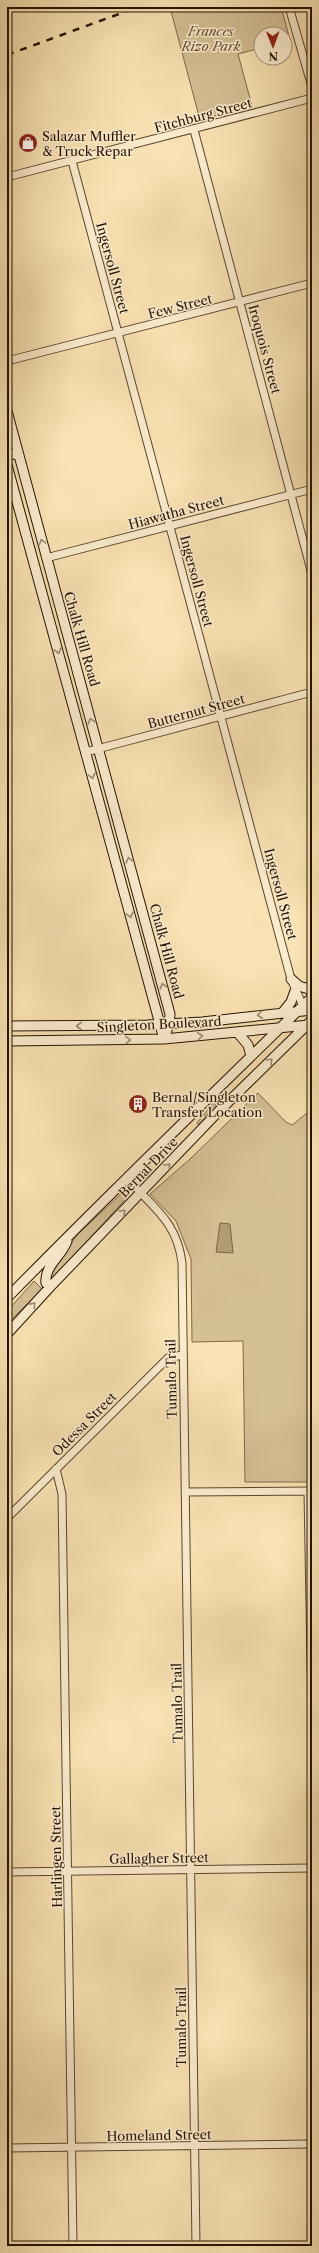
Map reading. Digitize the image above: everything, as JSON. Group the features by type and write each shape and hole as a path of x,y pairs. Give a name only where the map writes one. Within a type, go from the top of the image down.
{"street":[{"path":"289,7 312,87"},
{"name":"Fitchburg Street","path":"7,177 194,130 312,98"},
{"name":"Iroquois Street","path":"194,130 312,574"},
{"name":"Ingersoll Street","path":"72,161 300,1009"},
{"name":"Few Street","path":"7,361 240,303 312,283"},
{"name":"Chalk Hill Road","path":"7,411 170,1014 169,1024 164,1039"},
{"path":"7,456 18,453"},
{"name":"Chalk Hill Road","path":"7,464 164,1039"},
{"name":"Hiawatha Street","path":"46,558 312,488"},
{"path":"43,598 56,594"},
{"path":"50,624 63,621"},
{"name":"Butternut Street","path":"86,752 312,692"},
{"path":"291,979 299,986 312,990"},
{"path":"283,1012 291,1002 295,991"},
{"name":"Bernal Drive","path":"7,1298 70,1234 148,1159 175,1128 312,997"},
{"name":"Singleton Boulevard","path":"7,1026 169,1024 300,1009 312,1010"},
{"name":"Singleton Boulevard","path":"7,1041 164,1039 311,1023"},
{"name":"Bernal Drive","path":"7,1334 50,1287 141,1194 219,1111 311,1023"},
{"path":"237,1032 248,1045 251,1056"},
{"name":"Tumalo Trail","path":"127,1178 173,1228 180,1250 196,2246"},
{"path":"50,1287 46,1283 47,1271 65,1248 70,1234"},
{"name":"Odessa Street","path":"7,1518 168,1358 182,1355"},
{"name":"Harlingen Street","path":"56,1469 62,1494 73,2246"},
{"path":"185,1492 310,1491 312,1719"},
{"name":"Gallagher Street","path":"7,1872 312,1868"},
{"name":"Homeland Street","path":"7,2148 312,2144"}],"green space":[{"name":"Frances Rizo Park","path":"178,7 281,7 286,26 253,26 253,50 238,54 252,106 200,120 171,11"},
{"path":"258,1093 286,1122 292,1125 312,1109 312,1482 245,1482 243,1341 192,1342 191,1259 176,1221 150,1194 190,1159"},
{"path":"220,1095 222,1097 199,1125 197,1123"},
{"path":"123,1192 126,1198 122,1203 53,1278 49,1274 78,1234"},
{"path":"34,1281 42,1289 10,1321 7,1318 9,1309"}],"shaded area":[{"path":"220,1223 230,1224 233,1253 216,1252"}],"railway":[{"path":"7,55 138,7"}],"place":[{"name":"Salazar Muffler & Truck Repar","path":"28,143"},
{"name":"Bernal/Singleton Transfer Location","path":"138,1104"}]}
